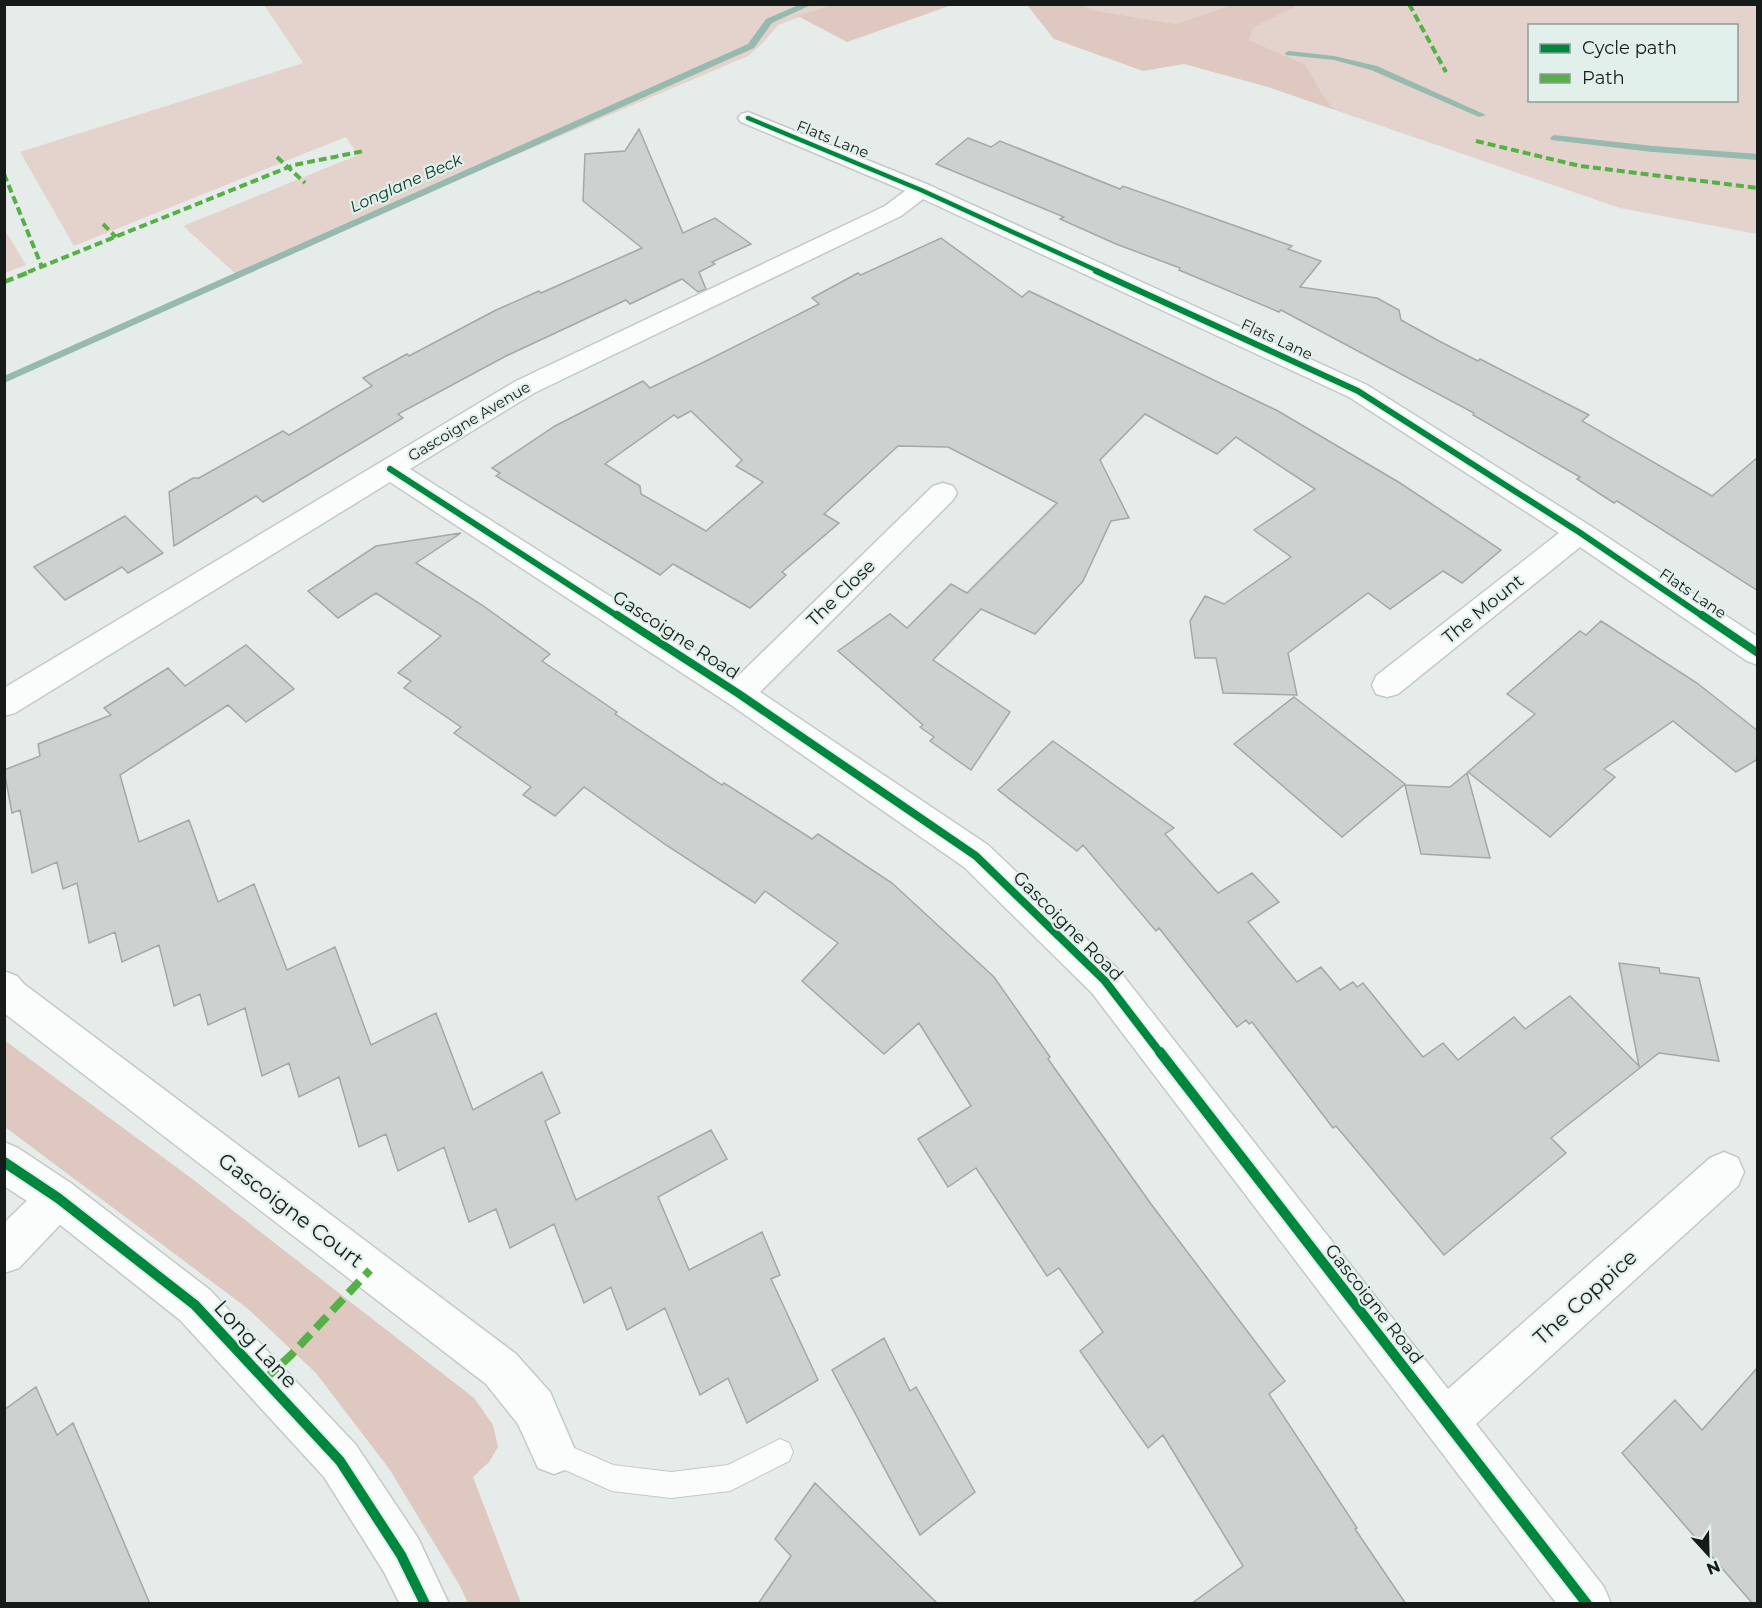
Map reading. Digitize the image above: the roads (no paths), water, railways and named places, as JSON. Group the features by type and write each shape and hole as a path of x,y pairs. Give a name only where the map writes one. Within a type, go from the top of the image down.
{"street":[{"name":"Flats Lane","path":"748,118 921,190 1358,391 1579,532 1758,653"},
{"name":"Gascoigne Avenue","path":"4,704 525,387 893,211 921,190"},
{"name":"Gascoigne Road","path":"390,469 739,694 976,856 1105,981 1587,1604"},
{"name":"The Close","path":"739,694 943,493"},
{"name":"The Mount","path":"1387,685 1579,532"},
{"name":"Gascoigne Court","path":"4,988 501,1369 534,1408 554,1452"},
{"name":"Long Lane","path":"4,1162 58,1198 195,1305 340,1461 401,1555 425,1604"},
{"name":"The Coppice","path":"1446,1421 1724,1172"},
{"path":"4,1253 58,1198"}],"lane":[{"path":"554,1452 612,1478 671,1485 730,1478 780,1452"}],"waterway":[{"name":"Longlane Beck","path":"4,380 751,46 769,21 810,4"},
{"path":"1289,53 1334,58 1374,68 1482,115"},
{"path":"1554,138 1758,157"}]}
